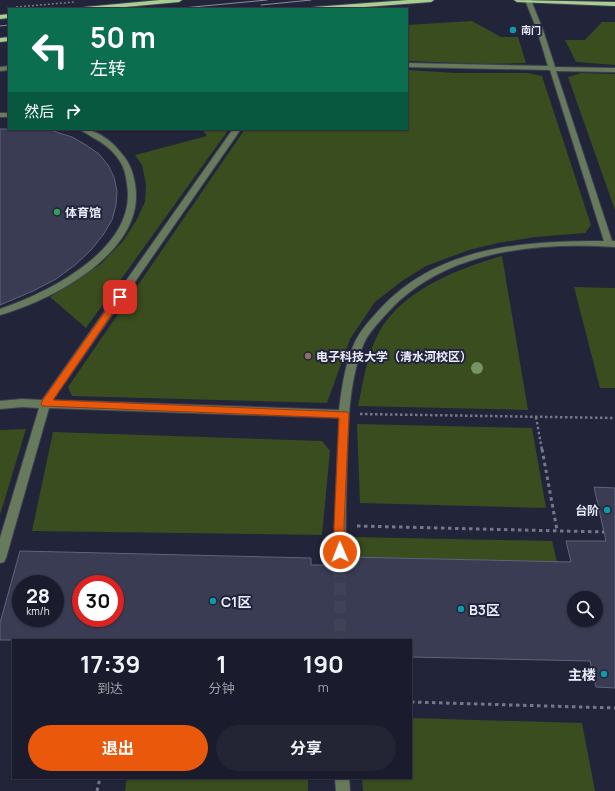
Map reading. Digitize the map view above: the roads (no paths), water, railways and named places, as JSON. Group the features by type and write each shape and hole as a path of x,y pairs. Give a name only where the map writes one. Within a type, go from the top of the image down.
{"main road":[{"path":"95,8 179,0"},
{"path":"327,8 431,0"},
{"path":"517,0 615,4"}],"street":[{"path":"340,565 339,526 344,414 348,378 359,343 369,327 384,309 402,293 427,277 449,266 482,254 509,248 542,245 612,244 540,30 528,0"},
{"path":"408,65 615,70"},
{"path":"0,312 33,300 52,291 80,274 110,247 126,222 133,198 131,176 127,166 108,143 85,130"},
{"path":"0,558 45,404 236,130"},
{"path":"0,405 22,403 344,414"},
{"path":"342,779 343,791"}],"tunnel":[{"path":"340,565 340,639"}],"tram line":[{"path":"183,8 267,0"},
{"path":"261,5 311,0"},
{"path":"0,26 8,25"}],"place":[{"name":"南门","path":"513,30"},
{"name":"体育馆","path":"57,212"},
{"name":"电子科技大学（清水河校区）","path":"308,356"},
{"name":"台阶","path":"607,510"},
{"name":"C1区","path":"213,601"},
{"name":"B3区","path":"461,609"},
{"name":"主楼","path":"604,674"}]}
